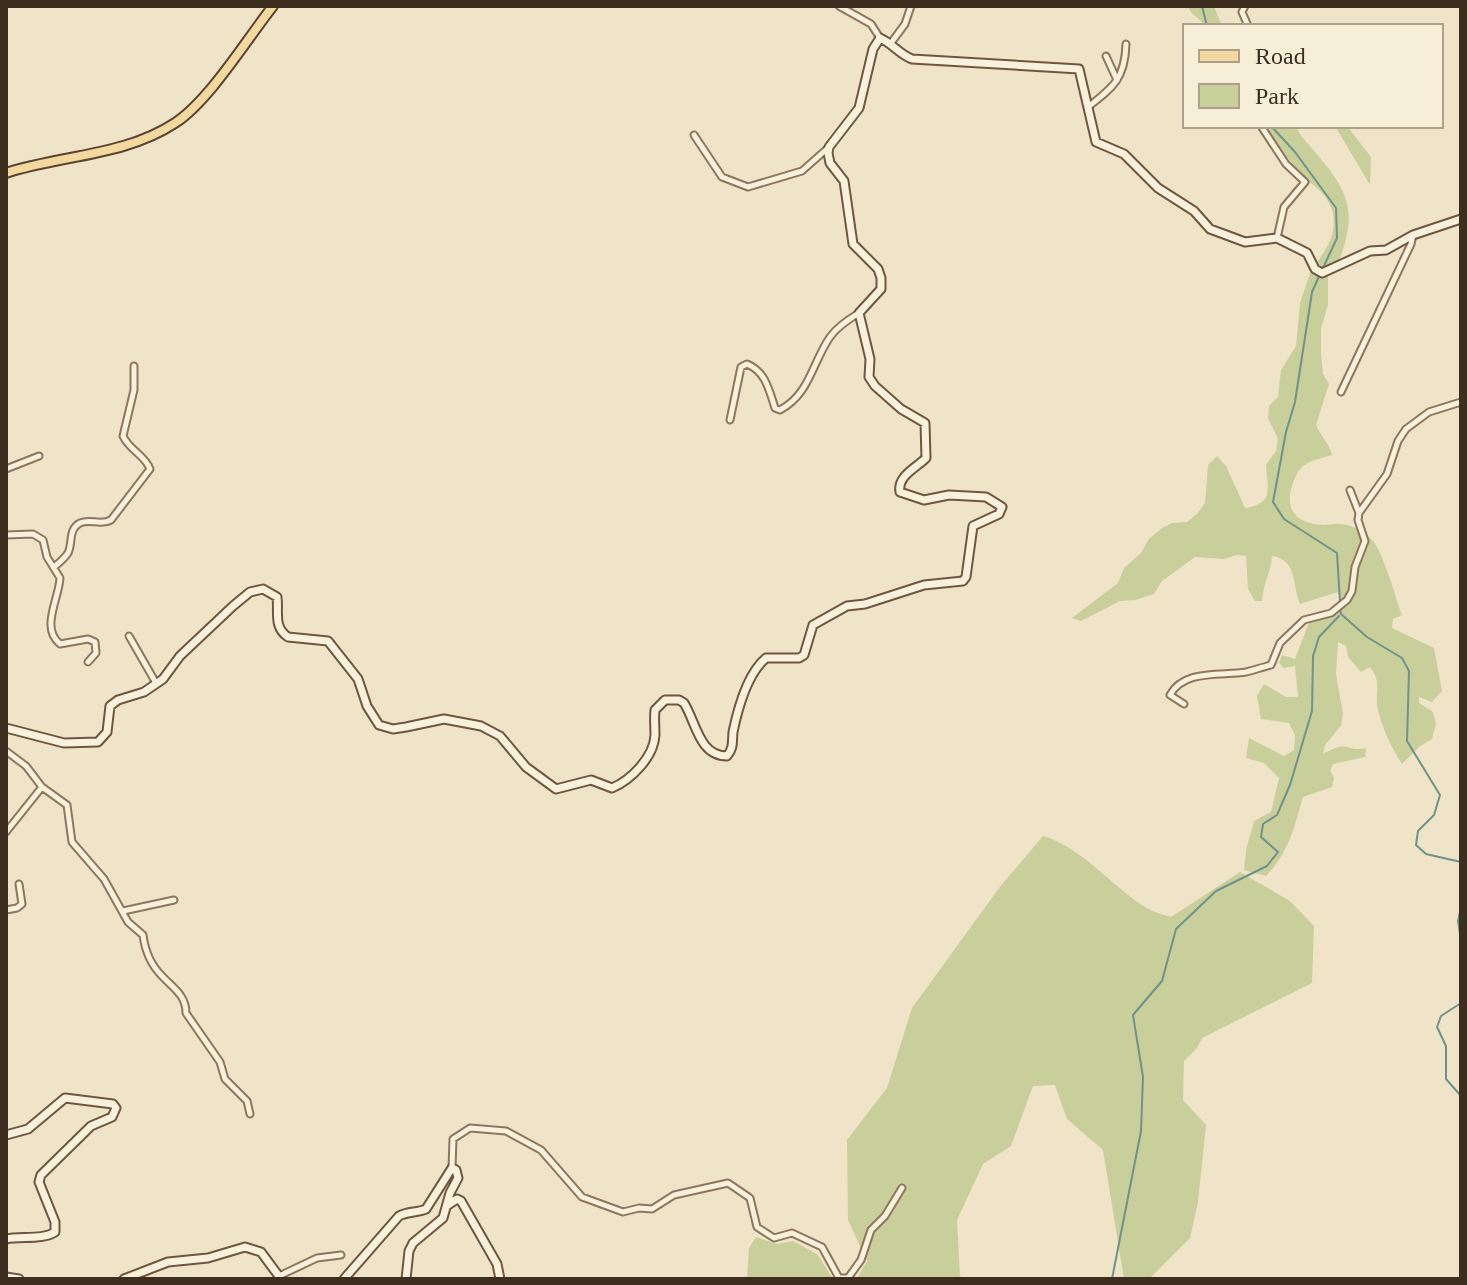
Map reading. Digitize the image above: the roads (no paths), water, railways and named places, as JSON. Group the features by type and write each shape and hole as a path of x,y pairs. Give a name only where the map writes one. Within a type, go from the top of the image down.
{"main road":[{"path":"6,173 119,147 177,122 201,99 273,6"}],"street":[{"path":"839,6 871,24 880,38 912,59 1076,68 1081,74 1096,142 1124,154 1158,188 1194,211 1210,229 1245,242 1277,238 1307,253 1320,272 1370,251 1386,250 1413,235 1461,219"},
{"path":"891,43 905,24 911,6"},
{"path":"694,135 722,177 748,187 802,171 829,147 859,108 873,49 880,38"},
{"path":"1088,107 1117,80 1124,69 1126,44"},
{"path":"1106,56 1117,80"},
{"path":"1262,128 1286,164 1305,182 1284,207 1277,238"},
{"path":"730,420 741,367 747,364 755,367 769,385 775,408 780,410 807,385 831,335 859,313 881,289 878,269 853,244 844,181 830,163 829,147"},
{"path":"1341,392 1413,235"},
{"path":"6,728 64,743 98,742 107,732 110,706 118,700 134,697 168,674 180,656 233,606 250,592 263,589 277,597 277,621 283,635 328,641 358,679 367,706 379,725 393,729 444,719 481,726 500,736 526,767 556,789 591,780 609,788 616,787 650,754 655,737 655,710 665,700 684,703 701,741 717,754 727,756 732,749 733,733 749,682 762,661 771,657 799,658 804,655 813,625 847,606 865,604 924,585 960,583 966,577 973,526 1002,509 997,502 986,497 949,495 924,500 900,492 898,484 902,478 926,458 927,429 925,423 901,409 869,377 870,359 859,313"},
{"path":"54,567 70,549 72,532 77,525 84,522 103,524 111,520 150,469 123,436 134,390 134,366"},
{"path":"1184,704 1170,695 1187,679 1271,665 1280,643 1300,623 1310,617 1331,613 1347,600 1365,541 1358,520 1359,513 1387,474 1398,441 1406,429 1429,412 1461,402"},
{"path":"6,469 39,456"},
{"path":"1350,490 1359,513"},
{"path":"6,535 39,536 60,582 50,628 55,641 60,644 88,639 95,642 96,653 88,662"},
{"path":"129,636 156,683"},
{"path":"6,751 26,766 42,787 67,805 72,842 104,879 128,922 143,935 145,951 160,975 176,988 186,1004 186,1013 220,1062 225,1079 247,1101 250,1114"},
{"path":"6,832 42,787"},
{"path":"6,910 22,904 19,884"},
{"path":"123,911 174,900"},
{"path":"6,1135 28,1129 65,1098 113,1104 116,1108 112,1117 91,1126 41,1175 39,1182 55,1222 55,1232 46,1237 6,1239"},
{"path":"344,1279 399,1216 407,1211 426,1209 452,1168 453,1139 470,1128 506,1131 541,1150 582,1197 623,1212 652,1209 674,1195 728,1183 750,1198 757,1227 774,1238 792,1233 822,1247 839,1278 848,1278 861,1260 871,1230 885,1216 902,1188"},
{"path":"406,1279 413,1243 438,1224 448,1205 458,1178 458,1172 452,1168"},
{"path":"448,1205 457,1199 461,1201 497,1264 500,1279"},
{"path":"124,1279 168,1262 208,1258 245,1247 261,1252 280,1277 317,1258 341,1255"},
{"path":"6,1277 19,1279"}],"waterway":[{"path":"1202,6 1206,24"},
{"path":"1273,128 1295,152 1336,208 1337,238 1323,268"},
{"path":"1320,274 1312,292 1295,402 1273,502 1284,519 1337,553 1340,602"},
{"path":"1340,608 1341,614 1367,637 1402,658 1409,671 1407,741 1440,795 1434,815 1418,831 1416,845 1426,854 1461,862"},
{"path":"1112,1279 1141,1131 1143,1077 1133,1015 1162,981 1176,929 1216,891 1267,866 1278,852 1261,837 1263,824 1277,815 1290,785 1312,711 1313,656 1319,637 1339,616"},
{"path":"1461,907 1458,921 1461,940"},
{"path":"1461,1003 1441,1016 1437,1027 1446,1046 1446,1079 1461,1096"}]}
